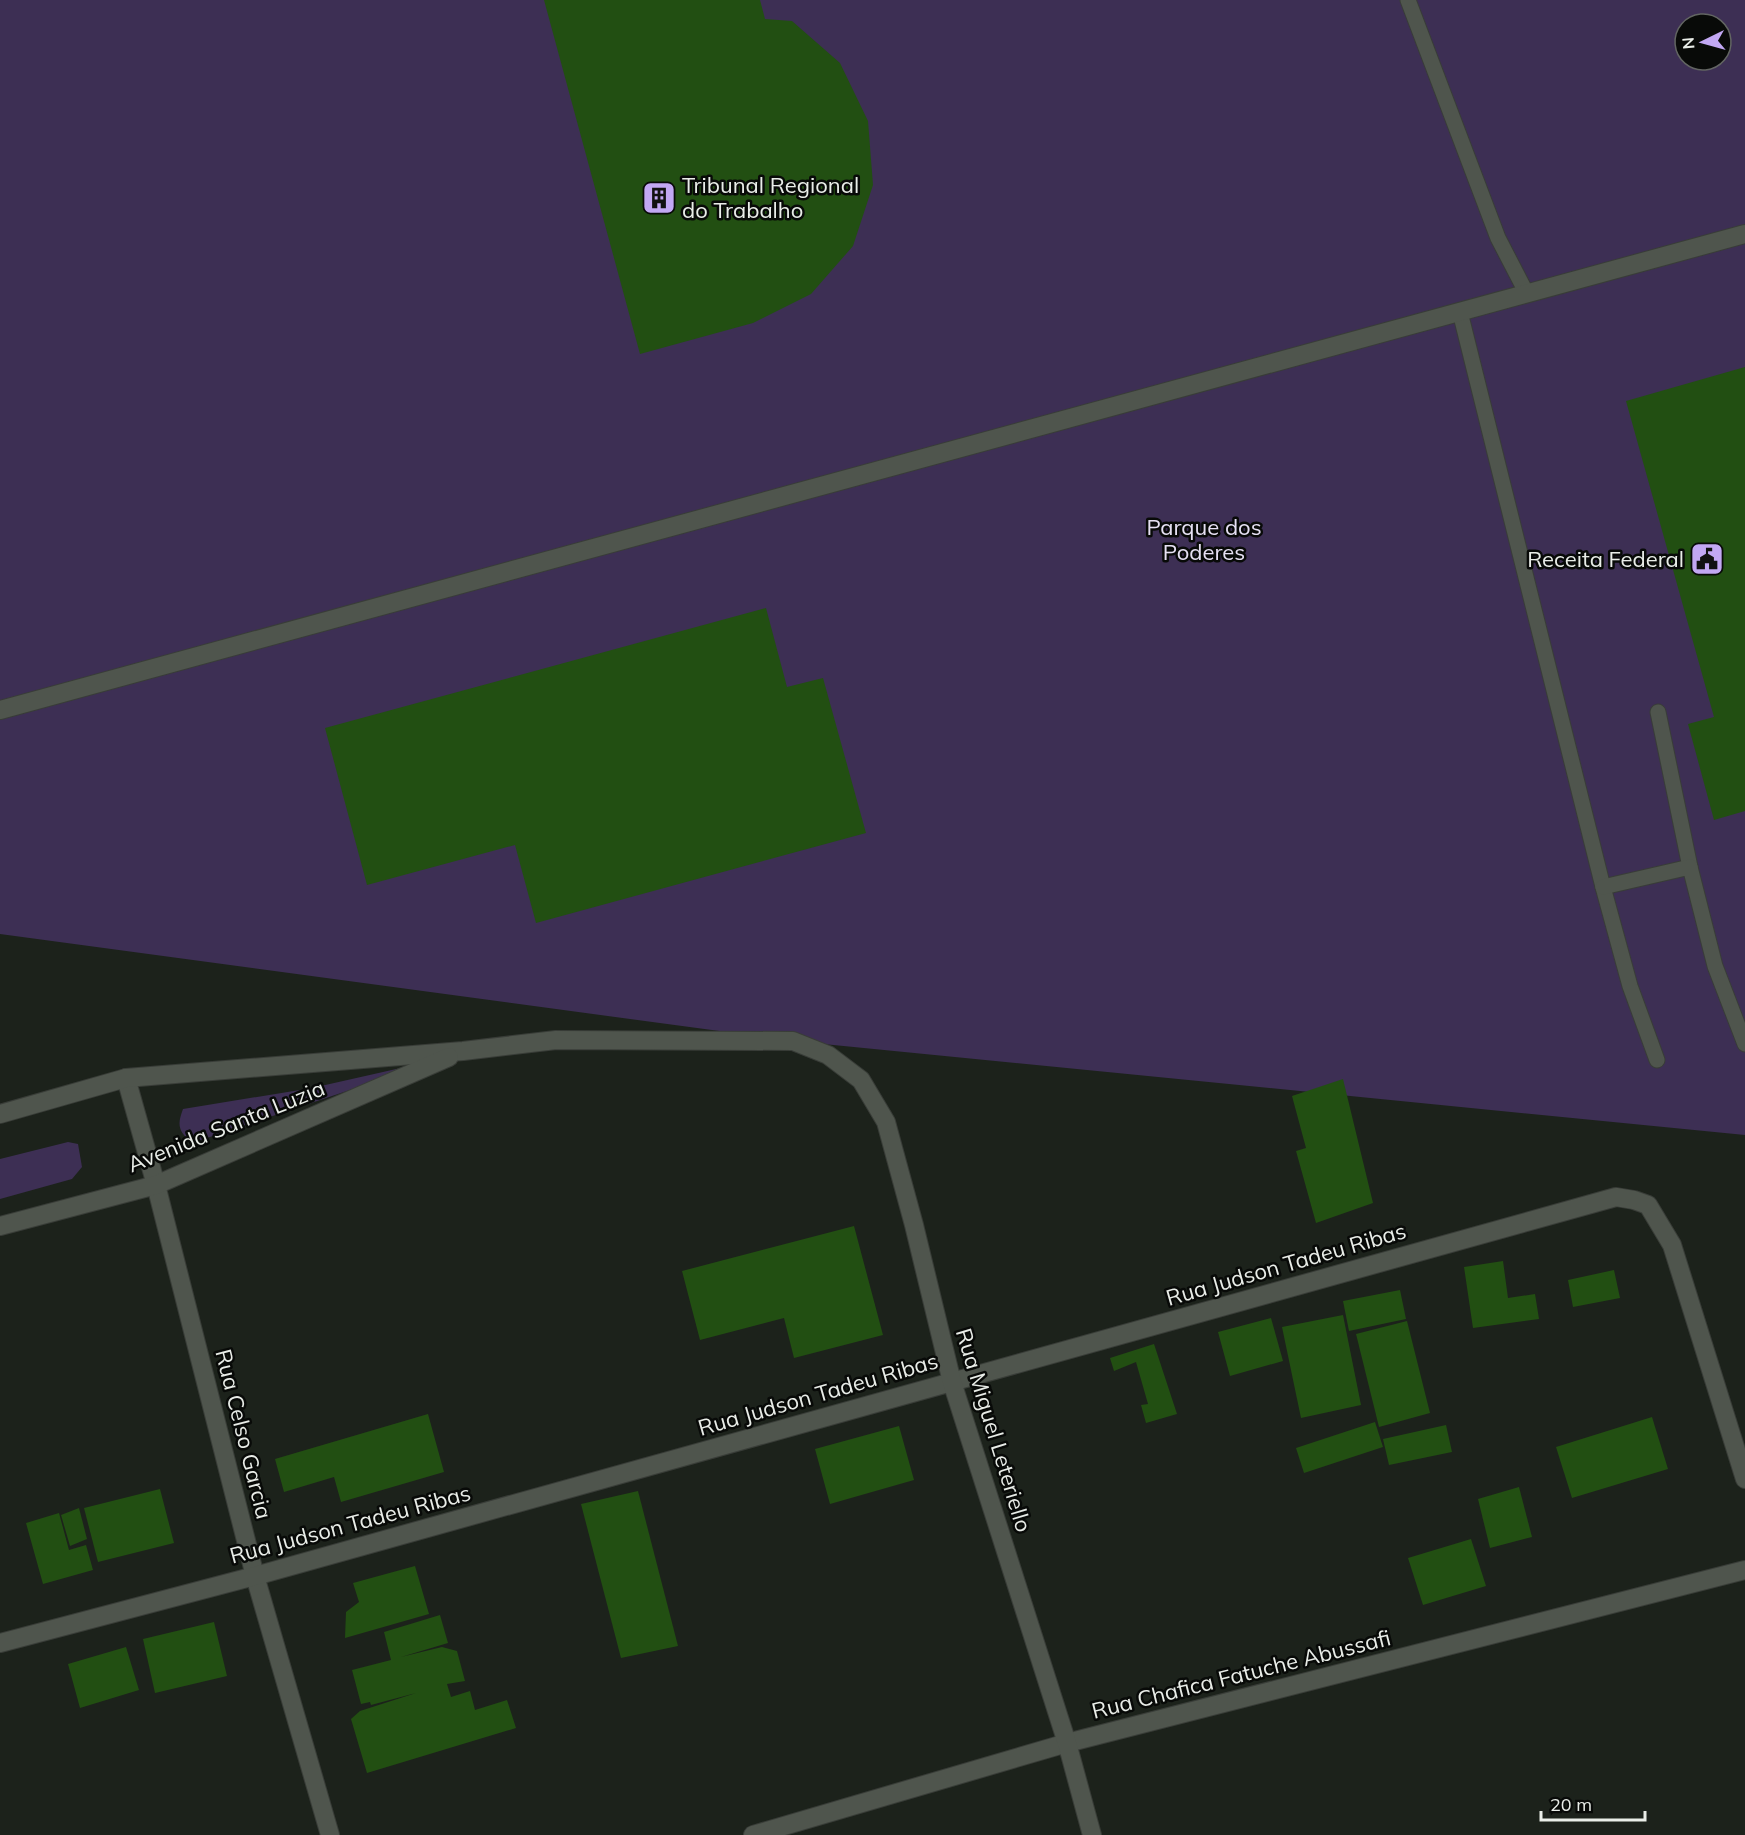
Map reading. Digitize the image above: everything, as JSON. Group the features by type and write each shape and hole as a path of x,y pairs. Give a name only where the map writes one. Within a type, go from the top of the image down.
{"street":[{"path":"0,710 1745,234"},
{"name":"Avenida Santa Luzia","path":"0,1114 126,1078 463,1051 556,1040 793,1041 828,1055"},
{"name":"Avenida Santa Luzia","path":"0,1226 156,1185 463,1051"},
{"name":"Rua Miguel Leteriello","path":"828,1055 861,1080 886,1122 952,1382 1067,1743 1092,1835"},
{"name":"Rua Celso Garcia","path":"126,1078 156,1185 255,1576 330,1835"},
{"name":"Rua Judson Tadeu Ribas","path":"0,1643 255,1576 1616,1197 1648,1205 1672,1245 1745,1479"},
{"name":"Rua Chafica Fatuche Abussafi","path":"753,1835 1067,1743 1745,1570"}],"lane":[{"path":"1408,0 1498,238 1527,294"},
{"path":"1460,312 1603,887 1630,986 1657,1059"},
{"path":"1658,712 1690,867 1715,966 1745,1044"},
{"path":"1603,887 1690,867"}],"green space":[{"name":"Parque dos Poderes","path":"0,0 1745,0 1745,1135 793,1041 0,934"},
{"path":"445,1058 192,1143 180,1128 183,1109 312,1088"},
{"path":"68,1142 78,1144 82,1167 72,1179 0,1199 0,1159"}],"building":[{"path":"544,0 760,0 765,19 792,21 840,63 868,121 873,185 853,246 811,294 753,323 640,354"},
{"name":"Receita Federal","path":"1745,367 1745,811 1714,820 1688,724 1714,717 1626,401"},
{"path":"766,608 787,687 823,678 866,833 536,923 515,845 367,885 325,728"},
{"path":"1343,1079 1373,1203 1316,1223 1296,1151 1306,1148 1292,1096"},
{"path":"854,1226 883,1335 794,1358 784,1318 700,1340 682,1271"},
{"path":"1503,1261 1508,1298 1535,1294 1539,1319 1473,1328 1464,1267"},
{"path":"1614,1270 1620,1298 1573,1307 1568,1280"},
{"path":"1400,1290 1406,1319 1349,1331 1343,1301"},
{"path":"1343,1315 1361,1405 1301,1418 1282,1327"},
{"path":"1271,1318 1283,1361 1230,1376 1218,1332"},
{"path":"1407,1321 1430,1413 1379,1427 1356,1334"},
{"path":"1154,1344 1177,1414 1146,1423 1141,1405 1148,1404 1136,1362 1114,1371 1110,1358"},
{"path":"428,1414 444,1472 341,1502 334,1477 284,1492 275,1459"},
{"path":"1652,1417 1668,1469 1572,1498 1556,1447"},
{"path":"1375,1422 1383,1447 1304,1473 1296,1448"},
{"path":"1446,1425 1452,1452 1389,1465 1383,1439"},
{"path":"899,1426 914,1480 830,1504 815,1449"},
{"path":"1519,1487 1532,1537 1490,1548 1478,1499"},
{"path":"160,1489 174,1543 98,1562 84,1508"},
{"path":"638,1491 678,1646 621,1658 581,1504"},
{"path":"79,1508 87,1539 70,1546 61,1515"},
{"path":"59,1513 69,1550 86,1545 93,1570 43,1584 26,1523"},
{"path":"1471,1539 1486,1586 1423,1605 1408,1558"},
{"path":"415,1566 429,1614 345,1638 346,1612 359,1602 353,1583"},
{"path":"440,1615 448,1643 401,1657 442,1647 457,1651 465,1681 447,1684 451,1697 470,1691 475,1710 507,1700 516,1728 367,1773 351,1719 360,1711 416,1693 371,1705 370,1702 361,1704 352,1670 391,1660 384,1632"},
{"path":"214,1622 227,1676 155,1693 143,1639"},
{"path":"126,1647 139,1690 80,1708 68,1664"}],"place":[{"name":"Tribunal Regional do Trabalho","path":"659,198"},
{"name":"Receita Federal","path":"1707,559"}]}
